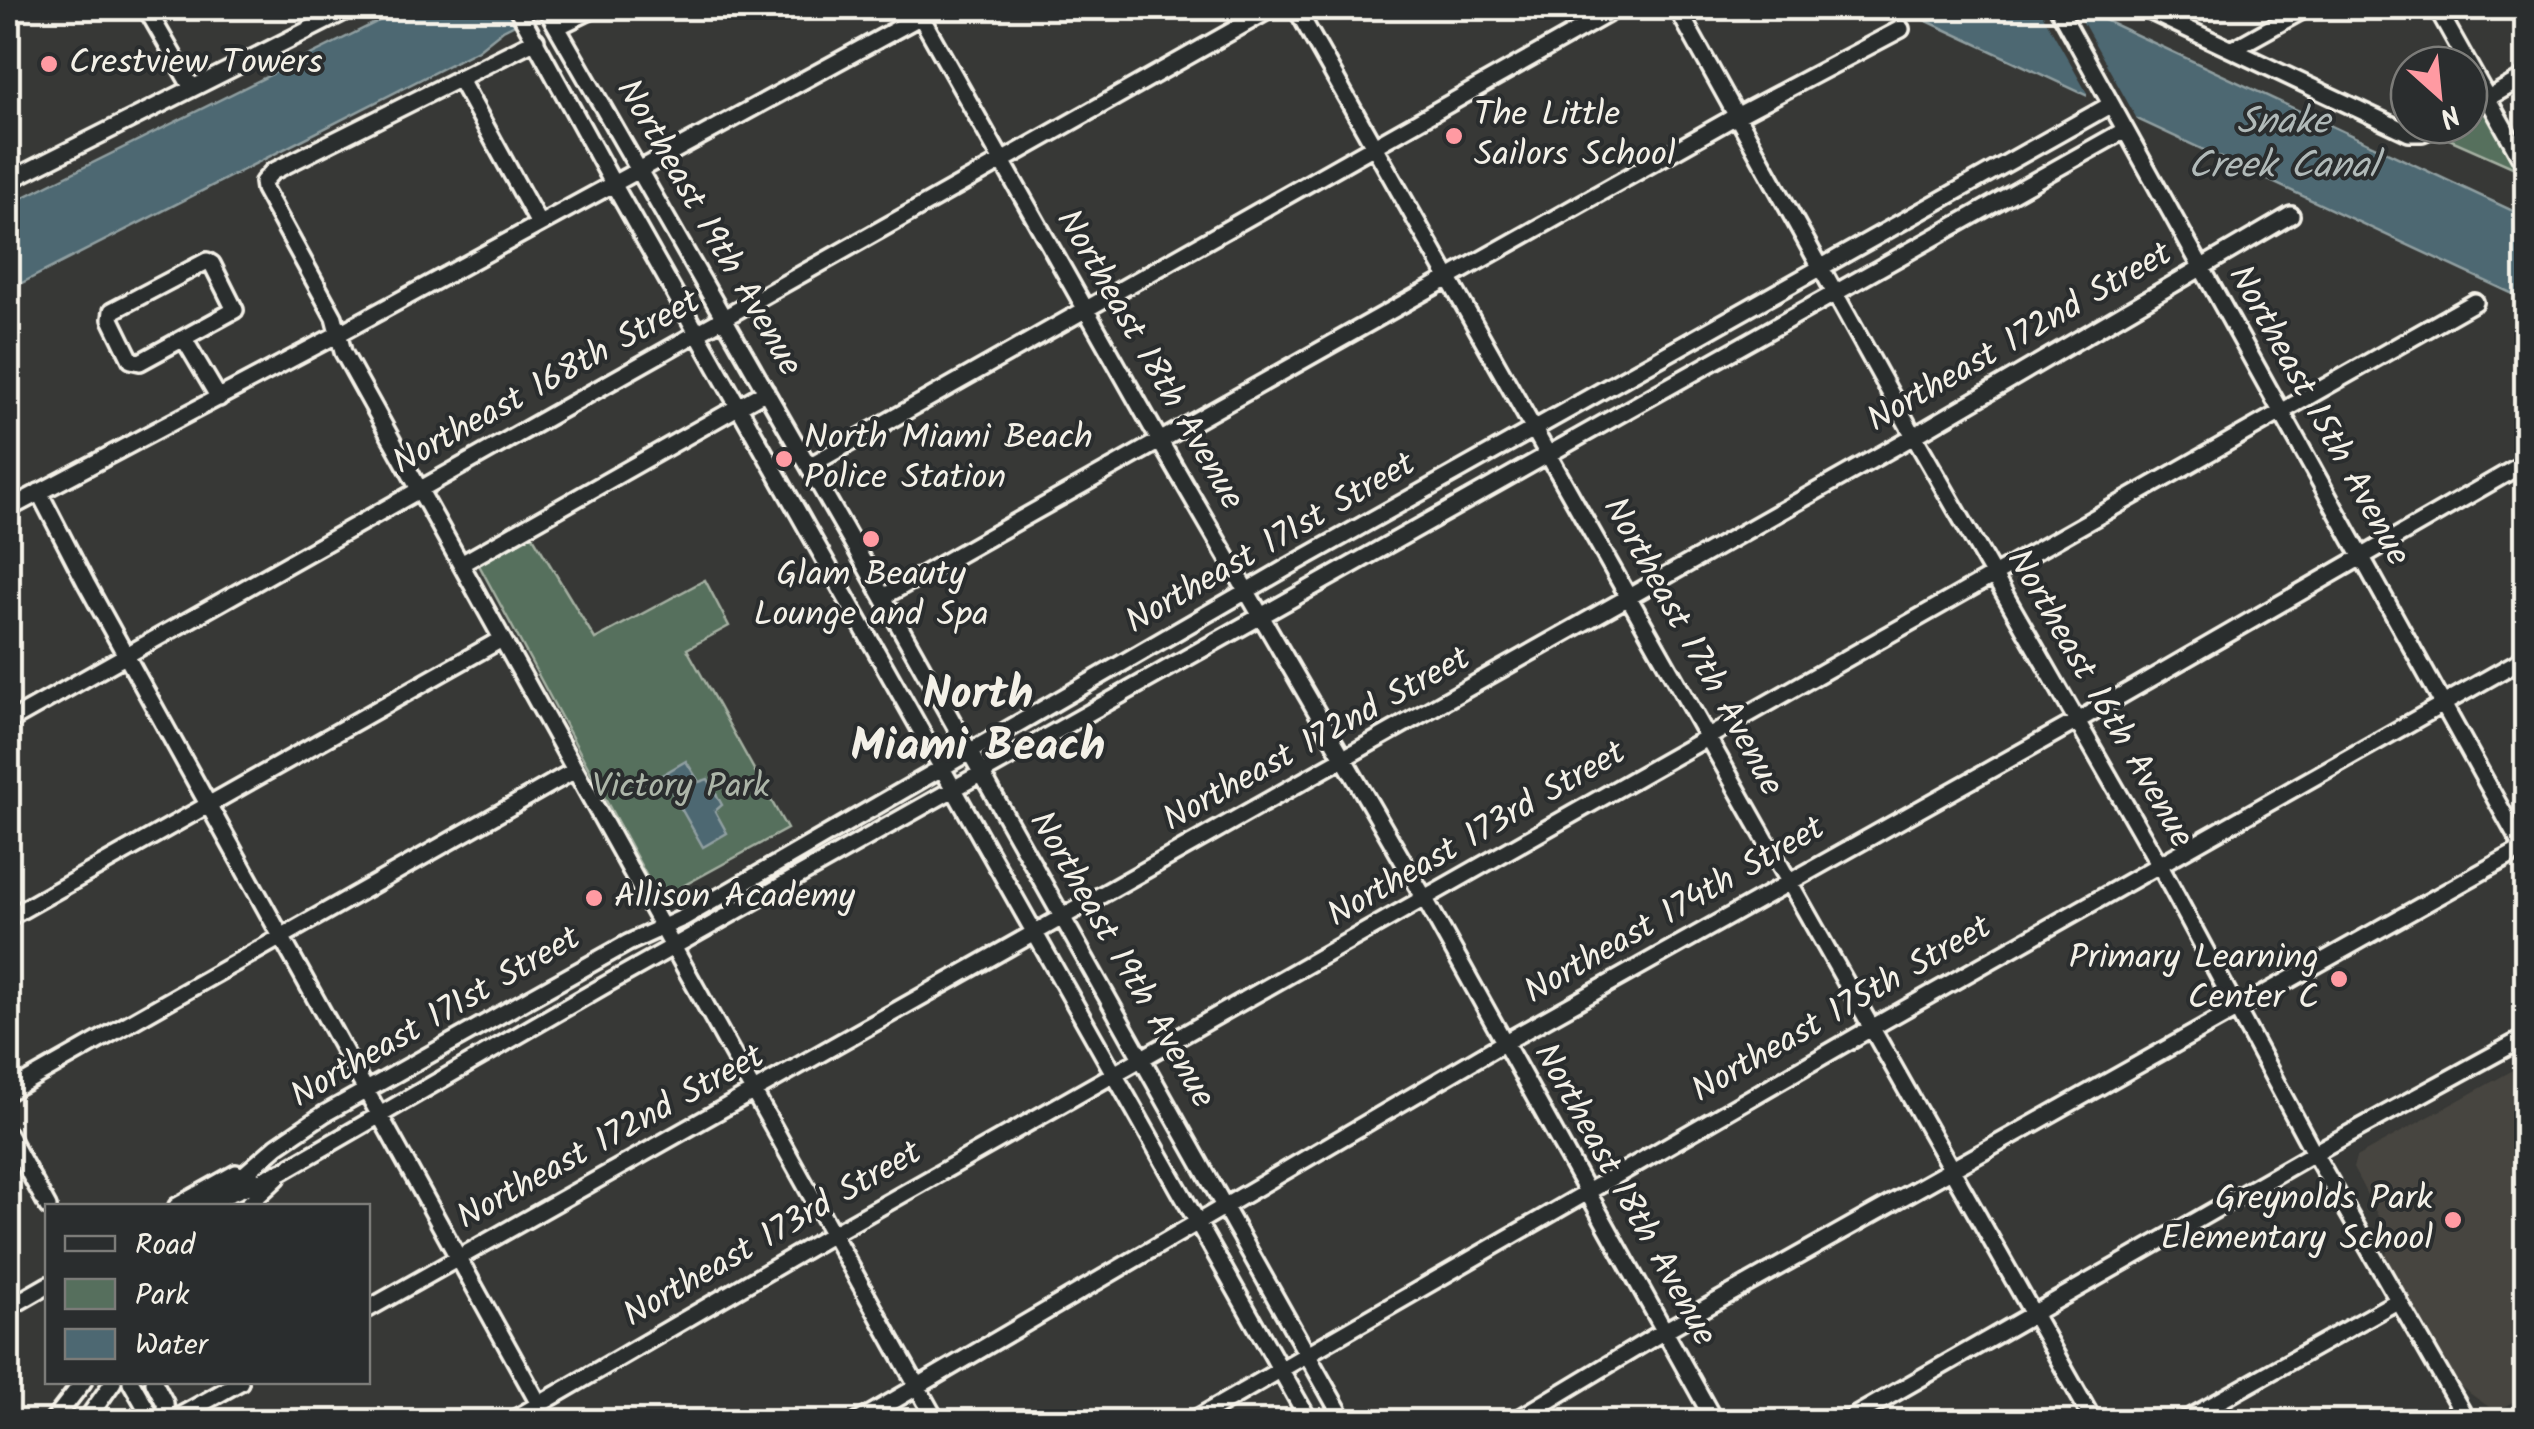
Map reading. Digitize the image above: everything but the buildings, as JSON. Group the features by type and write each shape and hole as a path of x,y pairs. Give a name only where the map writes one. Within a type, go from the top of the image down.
{"street":[{"path":"146,8 192,88"},
{"path":"8,181 352,8"},
{"path":"557,27 596,8"},
{"path":"8,509 641,170 918,12 936,8"},
{"name":"Northeast 168th Street","path":"8,722 1273,8"},
{"name":"Northeast 17th Avenue","path":"1296,8 2094,1422"},
{"path":"809,466 1618,8"},
{"name":"Northeast 16th Avenue","path":"1677,8 2468,1422"},
{"name":"Northeast 15th Avenue","path":"2058,8 2109,109 2526,850"},
{"path":"2143,8 2389,123"},
{"path":"2234,48 2306,8"},
{"path":"2437,8 2458,45"},
{"name":"Northeast 19th Avenue","path":"547,9 1144,1058 1345,1422"},
{"name":"Northeast 18th Avenue","path":"918,12 1425,900 1715,1422"},
{"name":"Northeast 19th Avenue","path":"521,14 613,185 1310,1422"},
{"path":"883,597 1738,115 1901,29"},
{"path":"536,40 272,172 264,182 266,196 340,333 343,352 500,640 937,1422"},
{"path":"2489,97 2526,76"},
{"path":"459,78 539,224"},
{"path":"2489,100 2526,166"},
{"name":"Northeast 171st Street","path":"209,1204 310,1123 366,1090 943,769 1177,632 2072,125 2109,109"},
{"path":"2072,125 2087,133 2087,150"},
{"name":"Northeast 171st Street","path":"210,1204 283,1171 2124,130"},
{"name":"Northeast 172nd Street","path":"370,1309 1914,436 2291,215"},
{"path":"207,261 235,310 184,339 134,362 110,314 207,261"},
{"name":"Northeast 173rd Street","path":"510,1422 834,1233 2475,302"},
{"path":"184,339 218,398"},
{"path":"460,564 766,391"},
{"name":"Northeast 174th Street","path":"858,1422 1505,1042 2077,721 2526,462"},
{"path":"39,492 549,1422"},
{"path":"823,555 851,540"},
{"path":"1177,632 1191,656"},
{"path":"8,918 500,640"},
{"name":"Northeast 175th Street","path":"1190,1422 1588,1190 2526,657"},
{"path":"1064,699 1077,720"},
{"path":"918,723 944,708"},
{"path":"8,1092 575,770"},
{"path":"1512,1422 1664,1331 2526,850"},
{"path":"1844,1422 2314,1152 2526,1037"},
{"path":"8,1134 47,1204"},
{"name":"Northeast 171st Street","path":"181,1204 257,1162"},
{"name":"Northeast 171st Street","path":"249,1204 283,1171"},
{"path":"8,1308 45,1287"},
{"path":"2182,1422 2399,1300"},
{"path":"52,1422 81,1384"},
{"path":"85,1422 112,1384"},
{"path":"132,1384 150,1415 166,1422"},
{"path":"155,1384 165,1402 166,1422"},
{"path":"166,1422 236,1384"},
{"path":"165,1402 196,1406"}],"shaded area":[{"name":"Greynolds Park Elementary School","path":"2526,1063 2526,1394 2496,1412 2454,1382 2385,1257 2391,1241 2353,1168 2356,1157"}],"green space":[{"path":"2489,99 2526,173 2463,145 2489,145"},
{"name":"Victory Park","path":"532,535 595,639 705,580 729,626 687,649 787,829 659,899 479,565"}],"water":[{"path":"405,8 547,8 503,30 478,50 8,290 8,205"},
{"name":"Snake Creek Canal","path":"1899,8 2079,8 2526,217 2526,300"},
{"path":"686,761 699,782 708,779 722,805 715,811 727,833 703,847 662,775"}],"pier":[{"path":"2039,8 2075,8 2142,128 2087,101 2087,93"}],"place":[{"name":"Crestview Towers","path":"49,64"},
{"name":"The Little Sailors School","path":"1454,136"},
{"name":"North Miami Beach Police Station","path":"784,459"},
{"name":"Glam Beauty Lounge and Spa","path":"871,539"},
{"name":"Allison Academy","path":"594,898"},
{"name":"Primary Learning Center C","path":"2339,979"},
{"name":"Greynolds Park Elementary School","path":"2453,1220"}],"district":[{"name":"North Miami Beach","path":"978,722"}]}
